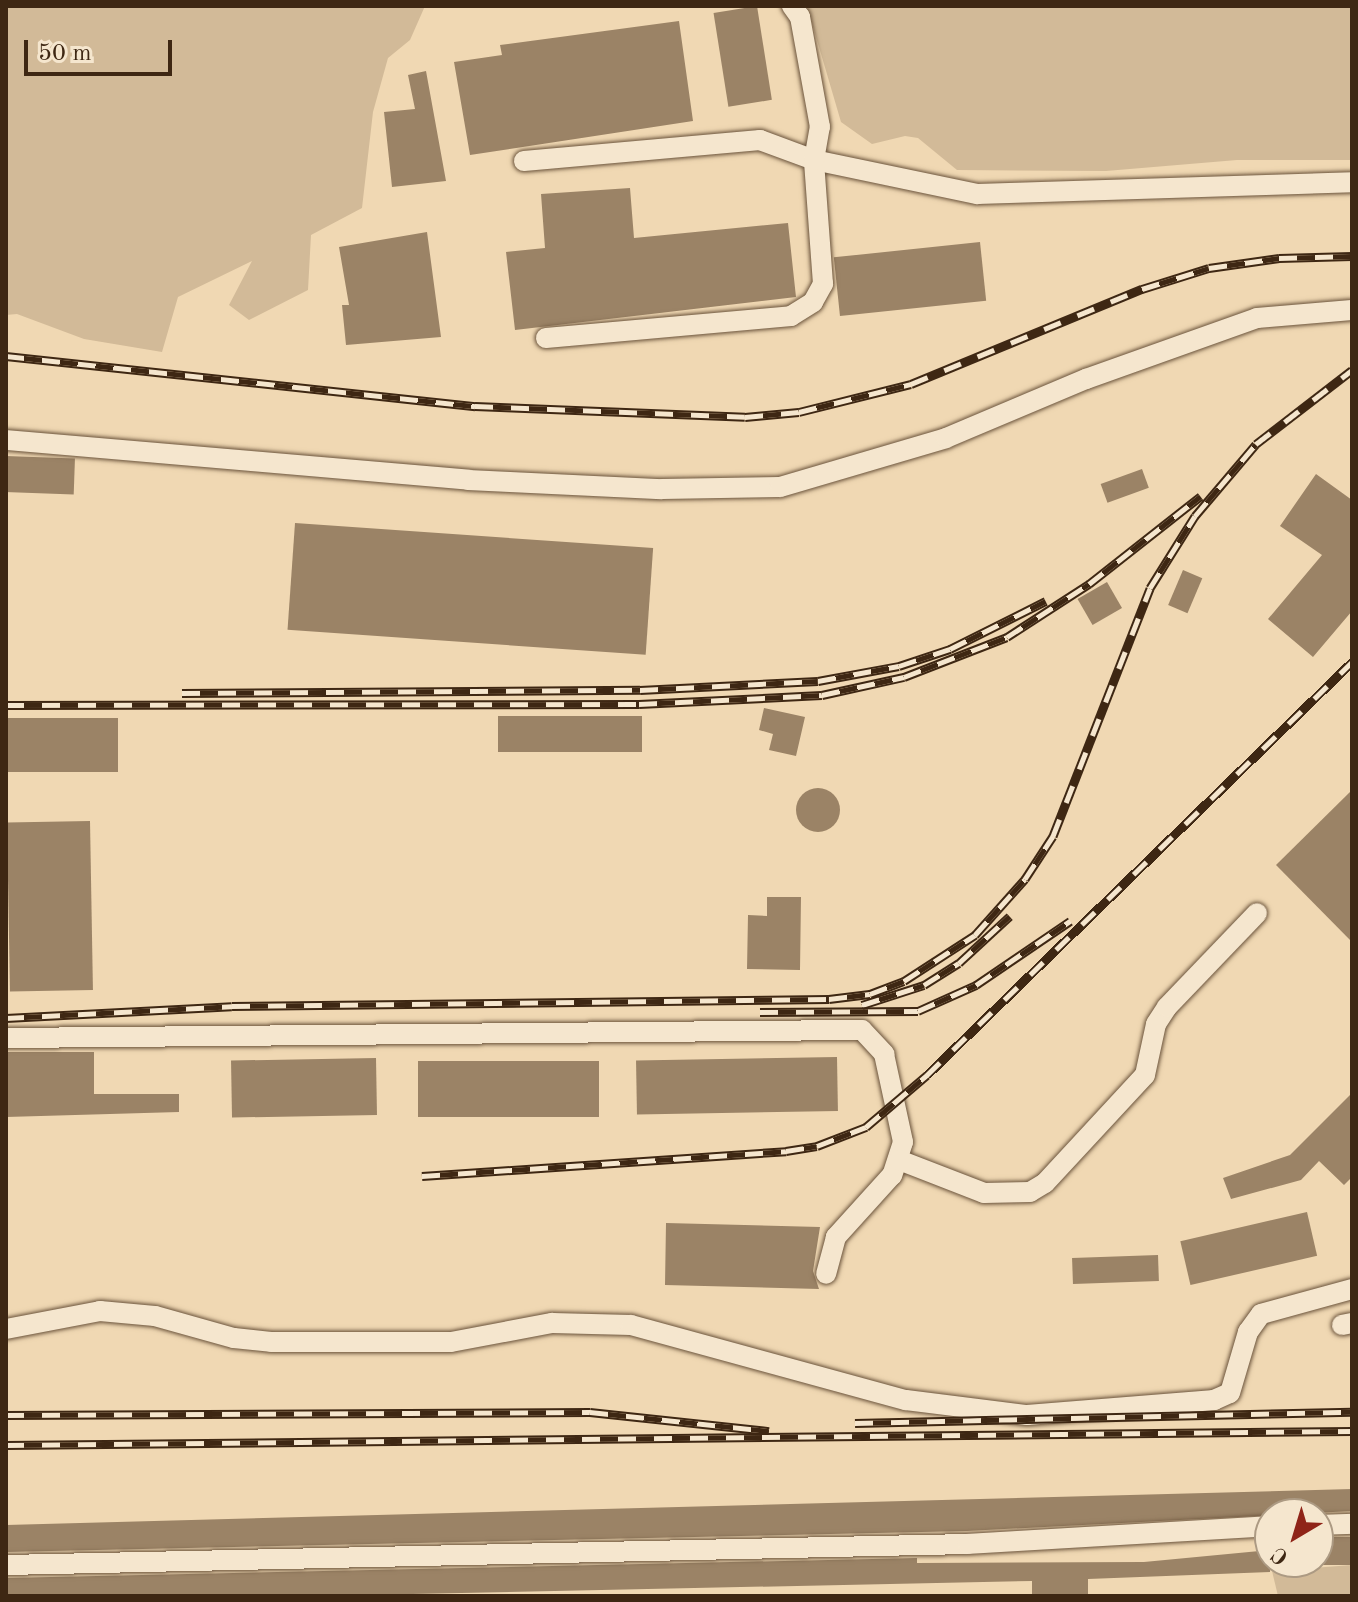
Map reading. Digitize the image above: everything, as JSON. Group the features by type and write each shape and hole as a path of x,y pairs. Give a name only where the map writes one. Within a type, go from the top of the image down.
{"street":[{"path":"546,338 791,316 813,302 823,284 814,160 820,127 800,17 792,6"},
{"path":"524,161 760,140 814,160 977,194 1352,182"},
{"path":"6,440 468,480 662,489 780,487 946,438 1086,379 1257,318 1352,310"},
{"path":"899,1160 984,1193 1030,1192 1045,1183 1145,1075 1156,1024 1167,1007 1257,913"},
{"path":"6,1038 862,1030 884,1054 900,1118 899,1160 883,1186 841,1227 826,1274"},
{"path":"6,1329 100,1311 155,1316 234,1338 271,1342 451,1342 552,1323 631,1325 906,1400 1027,1415 1214,1400 1230,1393 1248,1332 1261,1314 1352,1289"},
{"path":"6,1565 968,1544 1254,1527"}],"shaded area":[{"path":"6,6 425,6 410,40 388,58 373,112 362,208 311,235 308,290 249,320 229,305 252,261 178,297 162,352 84,339 17,314 6,315"},
{"path":"807,6 1352,6 1352,160 1237,160 1106,171 957,170 918,138 905,136 872,144 841,122"},
{"path":"1352,1565 1352,1596 1278,1596 1274,1578 1334,1578 1334,1566"}],"building":[{"path":"757,6 772,100 728,107 714,13"},
{"path":"679,21 693,121 470,155 454,62 502,55 500,45"},
{"path":"426,71 446,181 392,187 384,112 415,109 408,75"},
{"path":"630,188 634,238 788,223 796,297 515,330 506,252 545,248 541,194"},
{"path":"427,232 441,337 346,345 342,305 349,305 339,247"},
{"path":"980,242 986,301 840,316 834,257"},
{"path":"6,456 75,458 74,494 6,492"},
{"path":"1142,469 1149,488 1107,503 1101,484"},
{"path":"1316,474 1352,500 1352,611 1313,657 1268,619 1322,555 1280,526"},
{"path":"295,523 653,548 646,655 288,630"},
{"path":"1183,570 1202,578 1187,613 1168,605"},
{"path":"1107,582 1122,608 1093,625 1078,599"},
{"path":"764,708 805,717 796,756 769,750 773,734 759,730"},
{"path":"498,716 642,716 642,752 498,752"},
{"path":"6,718 118,718 118,772 6,772"},
{"path":"818,788 833,795 840,810 833,825 818,832 803,825 796,810 803,795"},
{"path":"1352,790 1352,942 1276,865"},
{"path":"90,821 93,990 10,991 7,822"},
{"path":"767,897 801,897 800,970 747,969 748,915 767,916"},
{"path":"6,1052 94,1052 94,1094 179,1094 179,1112 6,1117"},
{"path":"837,1057 838,1111 637,1114 636,1061"},
{"path":"376,1058 377,1115 232,1118 231,1061"},
{"path":"418,1061 599,1061 599,1117 418,1117"},
{"path":"1352,1093 1352,1177 1344,1185 1319,1161 1301,1180 1231,1199 1223,1178 1290,1155"},
{"path":"1307,1212 1317,1256 1190,1285 1180,1241"},
{"path":"666,1223 820,1227 813,1271 819,1289 665,1285"},
{"path":"1158,1255 1159,1281 1073,1284 1072,1258"},
{"path":"1352,1489 1352,1511 1334,1512 1334,1498 1254,1498 1254,1516 967,1531 6,1552 6,1525"},
{"path":"1334,1537 1352,1537 1352,1565 1334,1565"},
{"path":"1254,1552 1254,1573 1088,1579 1088,1596 1032,1596 1032,1581 315,1596 6,1596 6,1578 917,1558 917,1563 1144,1562"}],"railway":[{"path":"6,356 475,406 745,417 799,412 911,384 1142,289 1209,268 1279,258 1352,256"},
{"path":"6,1018 232,1006 829,999 870,994 904,981 975,935 1025,879 1053,836 1150,588 1195,516 1256,444 1352,370"},
{"path":"6,705 639,704 822,695 904,677 1007,637 1089,584 1201,496"},
{"path":"182,693 640,690 818,681 899,666 950,649 1046,601"},
{"path":"422,1176 786,1151 817,1146 866,1127 927,1075 1352,662"},
{"path":"862,1005 924,985 959,963 1010,916"},
{"path":"760,1012 918,1011 976,985 1070,921"},
{"path":"6,1415 590,1412 769,1431"},
{"path":"855,1423 1352,1412"},
{"path":"6,1445 1352,1431"}]}
